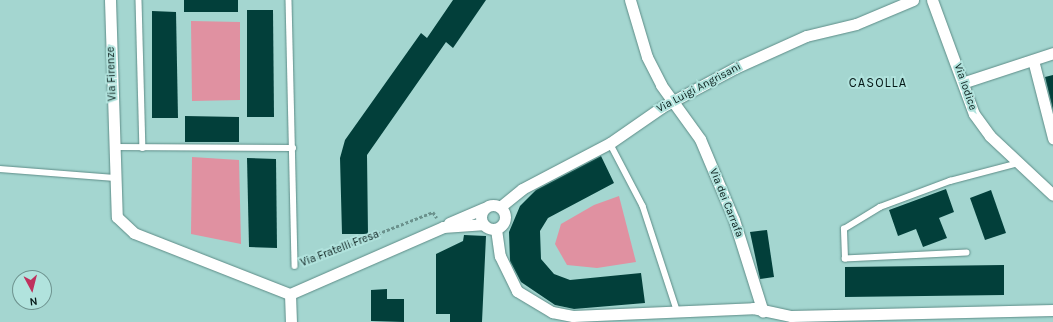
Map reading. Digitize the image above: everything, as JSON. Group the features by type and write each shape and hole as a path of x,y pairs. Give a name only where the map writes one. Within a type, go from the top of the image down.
{"street":[{"name":"Via Firenze","path":"110,0 114,147"},
{"name":"Via dei Carrafa","path":"630,0 647,58 700,139 734,220 763,312"},
{"name":"Via Luigi Angrisani","path":"500,206 522,189 610,143 674,101 783,45 856,24 913,0"},
{"name":"Via Iodice","path":"932,0 965,82 974,114 990,136 1053,195"},
{"path":"965,82 1053,53"},
{"path":"1033,60 1053,138"},
{"path":"114,147 117,217 129,229 153,241 290,294 484,208 500,206 506,217 496,229 500,256 517,291 552,312 573,316 677,310 753,308 763,312 791,316 1053,310"},
{"path":"482,224 484,208"},
{"path":"443,227 482,224 496,229"},
{"path":"290,294 291,322"}],"lane":[{"path":"139,0 143,148"},
{"name":"Via Fratelli Fresa","path":"289,0 295,266"},
{"path":"610,143 643,206 677,310"},
{"path":"114,147 293,148"},
{"path":"968,253 845,259 844,230 880,207 950,181 1019,163"},
{"path":"0,169 115,178"}],"path":[{"name":"Via Fratelli Fresa","path":"295,266 433,212 443,227"}],"shaded area":[{"path":"191,21 240,22 240,100 192,101"},
{"path":"192,157 239,160 241,244 191,234"},
{"path":"619,196 636,262 597,268 567,265 555,244 561,224 594,205"}],"building":[{"path":"184,0 238,0 238,12 184,12"},
{"path":"453,0 486,0 453,48 446,42 367,155 368,234 342,234 340,158 345,140 421,33 427,38"},
{"path":"247,10 273,10 274,117 247,117"},
{"path":"152,11 176,12 178,118 152,118"},
{"path":"1053,75 1053,110 1045,77"},
{"path":"185,116 239,117 239,142 185,142"},
{"path":"601,156 614,183 548,218 540,231 541,259 554,274 570,280 641,273 645,303 574,309 555,305 521,282 510,261 509,232 520,206 536,190"},
{"path":"247,158 276,159 277,248 249,247"},
{"path":"946,189 954,212 939,218 947,238 923,247 916,229 898,236 889,210"},
{"path":"991,190 1006,233 985,240 970,198"},
{"path":"767,230 774,277 760,279 750,232"},
{"path":"464,235 486,236 482,322 450,322 450,314 436,314 436,254 463,241"},
{"path":"1004,265 1004,295 845,297 845,267"},
{"path":"387,289 387,299 404,299 404,322 371,321 371,290"}],"district":[{"name":"CASOLLA","path":"878,83"}]}
